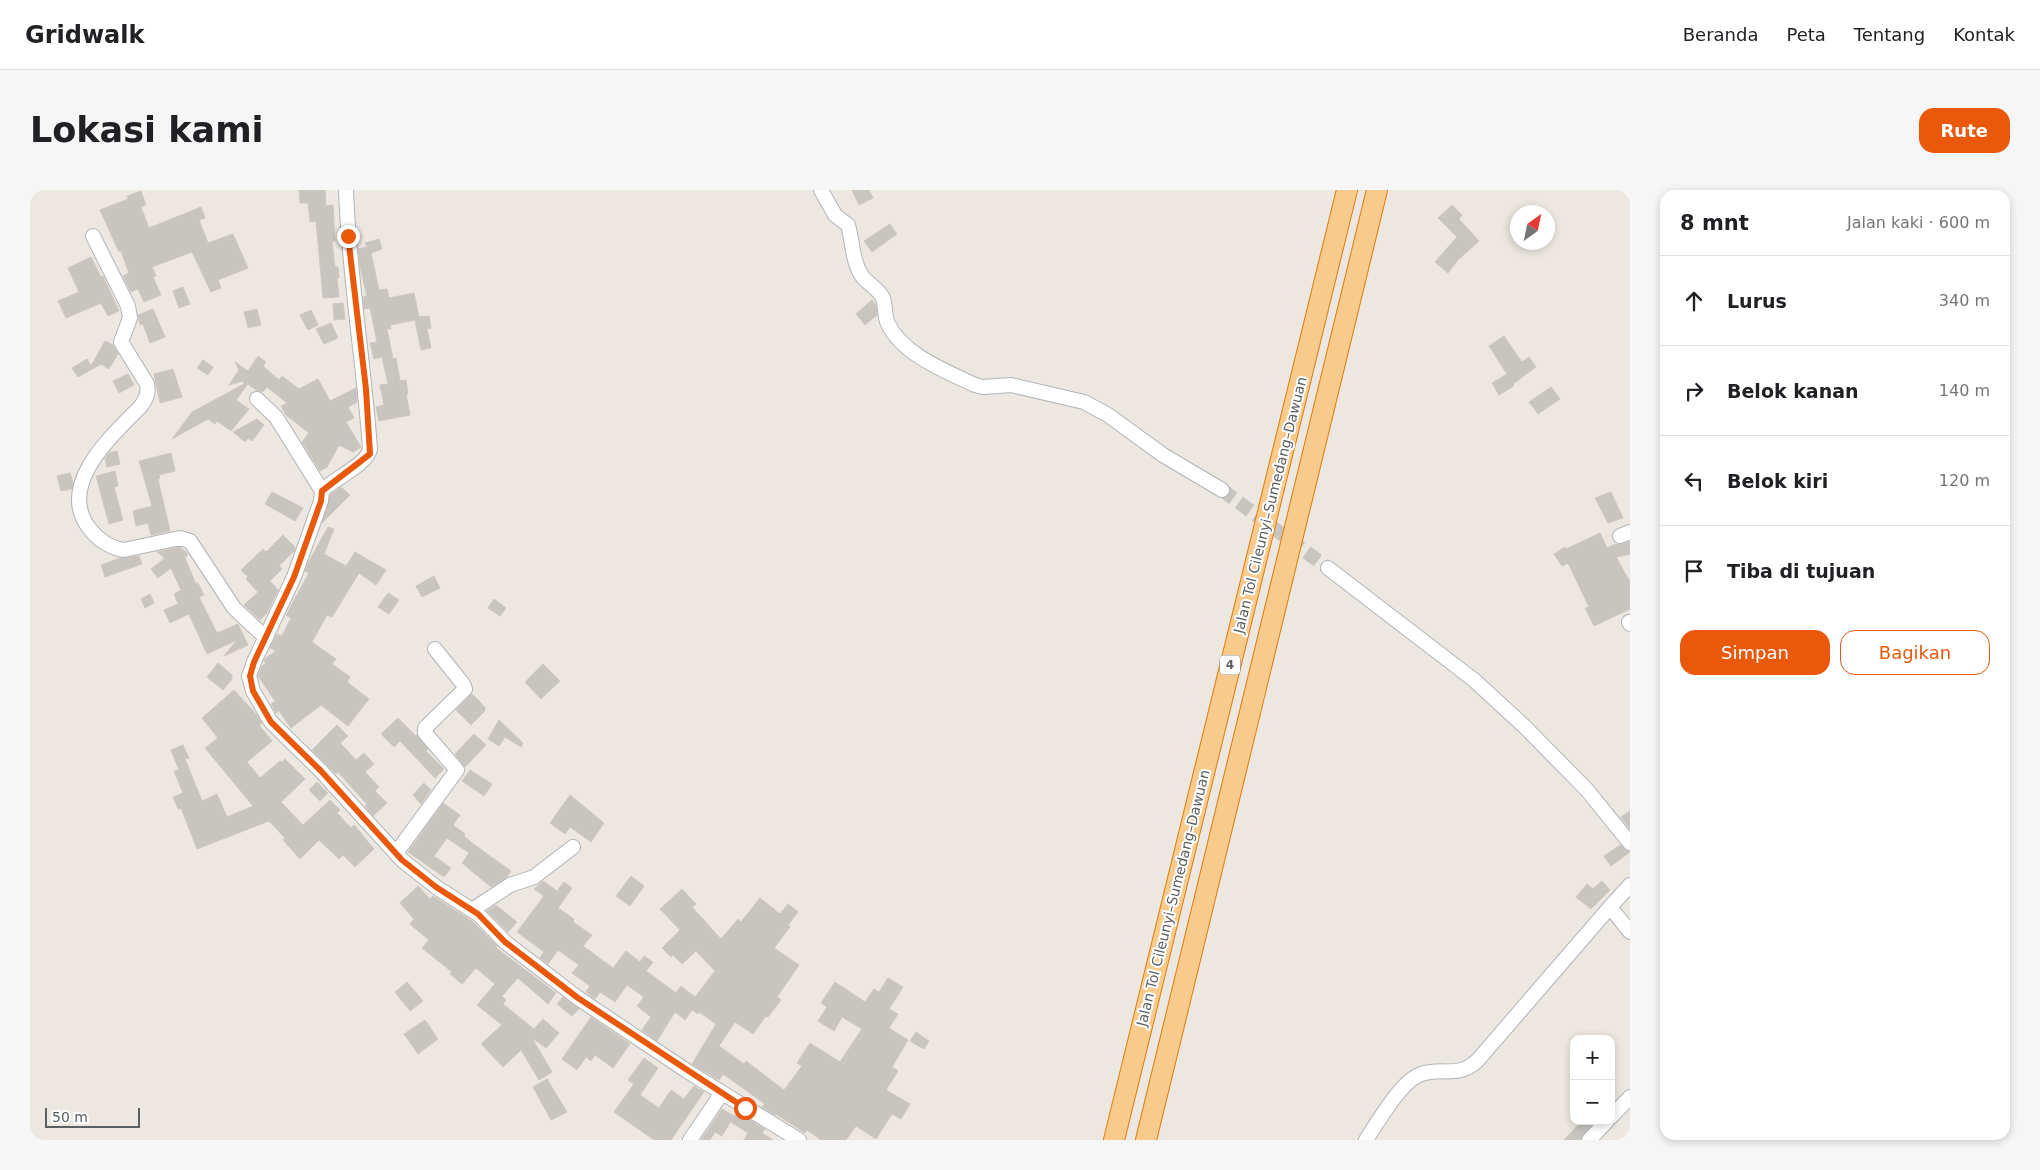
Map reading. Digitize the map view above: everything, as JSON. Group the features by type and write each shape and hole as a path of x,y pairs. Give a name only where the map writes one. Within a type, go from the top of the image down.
{"highway":[{"name":"Jalan Tol Cileunyi–Sumedang–Dawuan","path":"1114,1140 1347,190"},
{"name":"Jalan Tol Cileunyi–Sumedang–Dawuan","path":"1146,1140 1377,190"}],"street":[{"path":"322,491 370,454 366,389 348,236 346,190"},
{"path":"821,190 834,215 848,225 856,265 862,276 883,299 884,315 889,326 900,340 919,356 975,385 1011,385 1084,402 1108,415 1163,456 1222,490"},
{"path":"93,236 128,306 130,318 121,342 147,384 148,390 146,399 102,446 88,470 82,483 78,501 84,522 99,538 118,549 124,550 180,538 190,540 229,602 266,638"},
{"path":"257,399 276,417 322,491 321,501 294,577 254,662 250,676 253,691 271,722 321,771 396,853 436,887 472,910 491,925 505,942 578,998 722,1093 799,1140"},
{"path":"1328,568 1466,673 1524,726 1587,790 1630,843"},
{"path":"396,853 457,770 424,733 426,728 465,689 435,649"},
{"path":"472,910 510,885 534,876 573,847"},
{"path":"1366,1140 1412,1078 1428,1072 1456,1072 1471,1066 1630,885"},
{"path":"1610,907 1630,932"},
{"path":"690,1140 722,1093"},
{"path":"1615,1113 1630,1097"},
{"path":"1589,1140 1603,1125"}],"building":[{"path":"299,190 325,190 326,206 333,205 335,241 332,241 335,267 338,267 339,297 323,298 316,221 310,222 308,203 300,203"},
{"path":"852,190 869,190 873,198 859,205"},
{"path":"141,191 146,205 141,207 149,228 201,207 205,218 199,220 208,243 233,234 248,268 218,280 221,288 211,292 192,252 152,267 156,276 153,277 161,295 144,302 138,289 131,292 123,276 129,273 121,251 119,252 100,210 128,199 127,196"},
{"path":"1452,205 1462,215 1459,219 1479,241 1458,260 1448,273 1435,262 1457,237 1438,218"},
{"path":"890,224 897,234 872,252 864,241"},
{"path":"379,239 382,249 371,253 379,290 387,289 389,298 414,293 419,317 429,316 431,328 427,329 431,348 421,350 415,320 390,325 391,329 387,329 393,359 396,358 400,381 406,380 408,394 406,394 410,415 379,421 376,407 384,405 380,385 388,384 382,357 374,359 370,343 377,342 370,308 364,309 363,297 367,296 358,249 367,247 365,243"},
{"path":"91,257 101,277 103,276 119,311 108,316 101,303 66,318 58,301 79,292 68,268"},
{"path":"183,287 190,304 179,308 173,291"},
{"path":"872,300 876,305 877,315 865,325 856,314"},
{"path":"343,303 345,319 334,320 333,304"},
{"path":"153,309 165,337 150,343 143,324 140,325 138,315"},
{"path":"257,309 261,325 248,328 244,312"},
{"path":"311,310 318,325 308,330 300,315"},
{"path":"331,323 338,338 324,344 316,329"},
{"path":"1504,336 1522,362 1529,357 1536,367 1513,384 1514,386 1499,395 1492,383 1507,374 1489,346"},
{"path":"105,341 113,345 118,354 109,369 101,364 78,377 72,368 87,359 91,366"},
{"path":"258,356 266,362 263,366 279,380 282,376 299,389 318,379 330,401 356,388 357,402 348,407 354,418 346,422 361,447 353,452 339,445 327,467 320,471 302,442 309,433 286,415 281,406 287,403 267,387 263,392 256,390 248,384 236,400 249,409 231,431 217,421 215,424 208,419 172,439 192,412 244,384 243,381 229,385 239,370 235,362 248,371"},
{"path":"203,360 213,367 208,375 197,368"},
{"path":"173,369 182,397 160,403 154,374"},
{"path":"128,374 134,385 119,393 113,381"},
{"path":"1551,387 1560,399 1538,414 1529,402"},
{"path":"257,419 264,425 252,441 248,438 245,442 233,432"},
{"path":"117,451 120,464 107,467 105,459 109,453"},
{"path":"171,453 175,471 159,475 160,478 158,479 170,531 151,535 148,523 136,526 133,511 152,506 139,461"},
{"path":"115,471 118,486 114,487 123,520 109,524 96,476"},
{"path":"70,473 73,483 72,489 61,491 57,476"},
{"path":"341,487 350,495 322,523 330,495"},
{"path":"272,492 303,508 295,521 265,504"},
{"path":"1611,492 1623,518 1608,523 1595,498"},
{"path":"328,527 334,529 324,554 346,566 355,552 386,570 376,585 359,573 332,617 327,615 312,642 336,659 332,664 350,677 347,682 369,699 348,726 321,705 291,728 279,711 276,713 271,704 275,701 258,676 262,666 266,663 264,661 266,658 276,651 270,648 277,634 282,636 291,618 286,615 309,573 305,571 308,563"},
{"path":"1600,533 1607,548 1630,541 1630,554 1616,557 1630,582 1630,609 1594,626 1585,608 1589,607 1568,563 1562,566 1554,554 1565,547 1566,549"},
{"path":"283,535 295,547 294,551 279,566 282,569 270,581 278,590 267,613 260,620 244,605 258,592 246,579 248,577 241,570 263,549 266,552"},
{"path":"180,547 188,554 185,558 196,584 198,583 204,595 199,597 217,633 238,624 248,645 224,656 237,640 207,654 189,614 170,623 164,610 178,604 174,594 181,590 171,568 158,578 151,569 165,558 157,552"},
{"path":"139,556 142,564 105,577 101,565 120,558"},
{"path":"434,576 440,588 422,597 416,586"},
{"path":"388,593 399,600 389,614 378,607"},
{"path":"150,594 154,603 145,608 141,599"},
{"path":"494,599 506,608 500,616 488,608"},
{"path":"218,663 232,675 232,679 223,690 207,677"},
{"path":"543,664 560,681 541,699 525,682"},
{"path":"234,690 257,715 262,723 259,725 272,741 247,762 260,778 285,759 305,779 281,802 303,825 330,800 340,810 337,813 351,828 354,825 374,849 355,867 343,855 339,859 319,840 300,859 283,840 285,838 269,821 197,849 181,808 178,809 173,797 183,793 174,771 179,770 171,750 183,745 189,758 185,759 202,801 217,794 227,817 253,806 205,748 218,738 202,718"},
{"path":"472,694 485,707 485,711 471,725 456,710"},
{"path":"398,718 417,735 428,749 426,751 444,769 435,778 400,741 394,747 381,734"},
{"path":"499,720 523,743 521,747 505,737 499,746 488,739"},
{"path":"337,725 348,736 340,743 356,760 364,753 374,764 365,772 379,787 375,791 387,803 373,816 365,806 367,804 338,772 336,774 312,750"},
{"path":"474,734 486,745 465,767 455,754"},
{"path":"470,770 492,784 484,796 462,781"},
{"path":"317,782 328,793 320,801 309,790"},
{"path":"424,783 431,790 421,804 413,795"},
{"path":"570,795 604,823 591,842 570,827 565,834 550,823"},
{"path":"443,803 460,815 453,825 465,834 464,836 511,871 507,877 491,887 462,863 469,853 447,838 434,856 451,868 444,877 408,852"},
{"path":"1630,811 1630,829 1621,817"},
{"path":"1620,845 1630,852 1611,866 1604,856"},
{"path":"631,876 644,886 630,906 616,896"},
{"path":"543,881 557,891 564,882 572,888 558,908 574,919 573,922 592,935 583,946 613,968 626,951 640,962 644,956 653,962 646,971 676,993 681,986 695,997 715,971 696,951 682,964 662,948 680,930 660,909 682,889 696,904 692,907 721,939 738,919 741,922 760,898 780,914 788,904 798,912 788,925 790,927 774,948 799,965 777,997 781,1000 753,1034 735,1022 719,1046 744,1064 746,1061 784,1090 802,1066 797,1063 810,1043 840,1062 862,1029 842,1017 834,1031 818,1021 827,1007 821,1003 835,982 865,1002 874,989 879,992 888,978 903,987 889,1009 898,1014 889,1028 908,1040 892,1067 898,1071 886,1090 910,1104 901,1119 892,1114 876,1139 856,1126 846,1140 821,1140 807,1130 805,1133 762,1107 765,1104 723,1074 719,1080 692,1064 716,1024 699,1012 698,1014 692,1010 685,1020 675,1012 657,1041 642,1030 651,1017 637,1006 644,997 627,985 615,1002 600,992 595,999 586,992 590,986 572,973 579,965 558,950 548,964 540,958 544,952 517,932 544,896 534,889"},
{"path":"1602,881 1610,890 1591,909 1576,897 1587,884 1593,889"},
{"path":"418,886 430,899 433,896 472,921 497,946 495,947 556,993 548,1004 518,978 502,996 506,1000 503,1004 534,1029 543,1019 559,1033 546,1048 532,1038 552,1072 539,1080 521,1050 503,1067 481,1044 502,1025 477,1005 495,984 476,968 462,984 450,974 452,972 422,948 429,940 410,924 414,919 400,903"},
{"path":"496,905 517,922 508,932 487,911"},
{"path":"407,982 423,1001 410,1011 395,992"},
{"path":"563,997 579,1009 572,1016 557,1004"},
{"path":"591,1017 630,1044 613,1068 595,1055 591,1061 586,1057 577,1070 562,1059"},
{"path":"425,1020 438,1039 418,1054 404,1034"},
{"path":"916,1032 929,1041 924,1049 910,1041"},
{"path":"644,1058 658,1068 640,1095 659,1108 671,1090 684,1099 694,1086 704,1092 671,1140 654,1140 614,1112 634,1084 628,1080"},
{"path":"547,1079 567,1112 551,1120 533,1087"},
{"path":"722,1109 734,1116 722,1136 715,1132 710,1140 701,1140"},
{"path":"737,1112 765,1129 762,1133 773,1140 744,1140 748,1133 731,1122"},
{"path":"1578,1125 1592,1125 1580,1140 1564,1140"}],"tunnel":[{"path":"1222,490 1328,568"}],"route":[{"path":"348,236 366,389 370,454 322,491 321,501 294,577 254,662 250,676 253,691 271,722 321,771 402,860 436,887 478,914 491,925 505,942 534,962 578,998 745,1108"}]}
